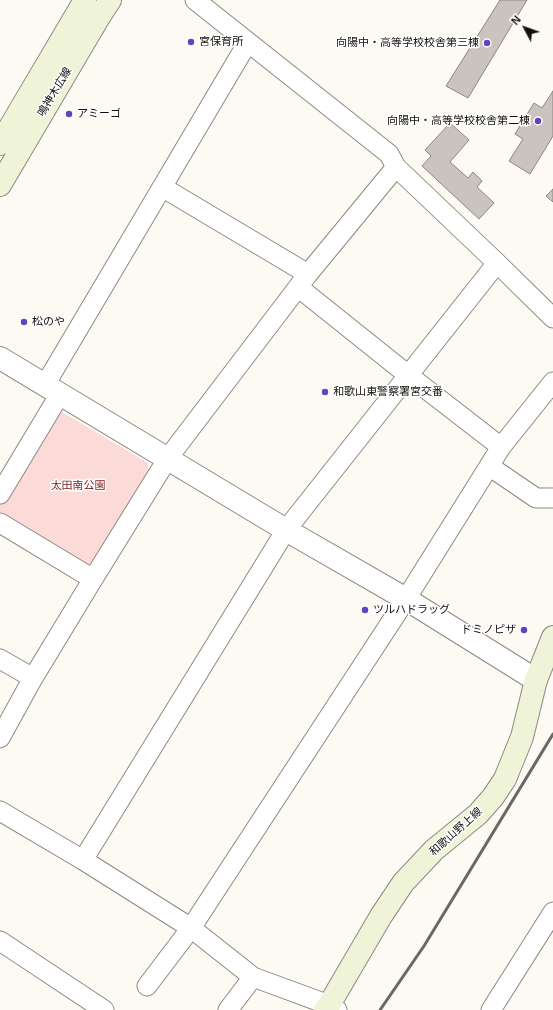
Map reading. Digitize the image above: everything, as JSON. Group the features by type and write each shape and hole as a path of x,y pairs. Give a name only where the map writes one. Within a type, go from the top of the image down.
{"main road":[{"name":"鳴神木広線","path":"0,144 89,5"},
{"name":"鳴神木広線","path":"0,185 89,5"},
{"name":"和歌山野上線","path":"330,1008 381,916 403,883 434,850 478,814 493,797 505,779 522,737 536,680 553,637"}],"street":[{"path":"196,0 389,154 396,167 553,318"},
{"path":"0,494 52,389 162,187 248,42"},
{"path":"0,738 33,678 93,578 168,458 303,280 396,167"},
{"path":"162,187 303,280 408,375 501,447"},
{"path":"83,860 286,530 497,263"},
{"path":"0,358 286,530 406,599 536,680"},
{"path":"147,986 190,928 406,599 501,447 553,382"},
{"path":"489,466 536,498 553,498"},
{"path":"0,523 93,578"},
{"path":"0,659 33,678"},
{"path":"0,811 83,860 190,928 253,977 330,1008"},
{"path":"491,1010 553,912"},
{"path":"0,941 104,1010"},
{"path":"228,1010 253,977"}],"green space":[{"name":"太田南公園","path":"62,412 148,463 148,471 91,565 83,567 0,517 0,500 23,464 28,467 50,431 45,428 54,413"}],"building":[{"name":"向陽中・高等学校校舎第三棟","path":"500,0 527,0 468,98 446,86"},
{"name":"向陽中・高等学校校舎第二棟","path":"553,91 553,136 530,174 509,161 523,139 515,134 534,103 542,108"},
{"path":"450,123 469,140 450,162 468,178 473,172 482,181 477,187 494,203 479,219 422,166 431,156 425,150"},
{"path":"553,189 553,202 546,196"}],"railway":[{"path":"380,1010 424,946 553,734"}],"place":[{"name":"宮保育所","path":"191,42"},
{"name":"向陽中・高等学校校舎第三棟","path":"487,43"},
{"name":"アミーゴ","path":"69,114"},
{"name":"向陽中・高等学校校舎第二棟","path":"538,121"},
{"name":"松のや","path":"24,322"},
{"name":"和歌山東警察署宮交番","path":"325,392"},
{"name":"ツルハドラッグ","path":"365,610"},
{"name":"ドミノピザ","path":"524,630"}]}
